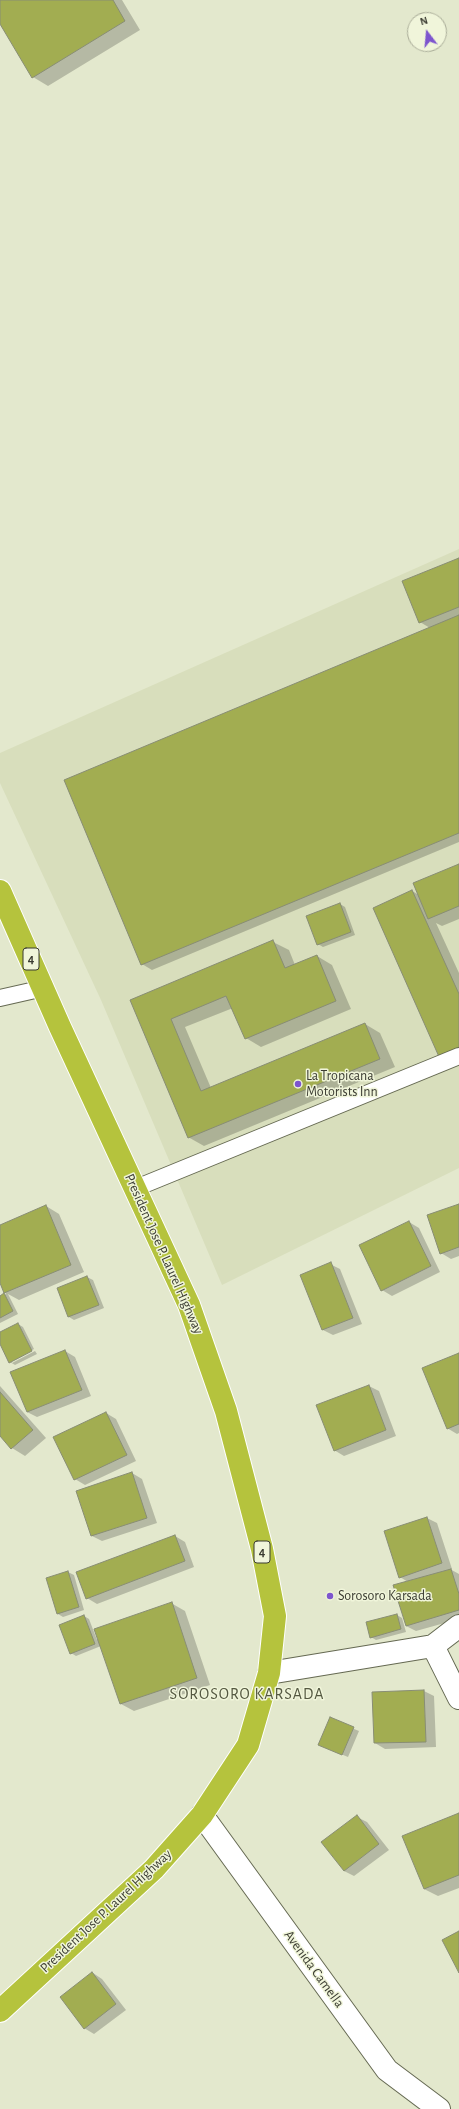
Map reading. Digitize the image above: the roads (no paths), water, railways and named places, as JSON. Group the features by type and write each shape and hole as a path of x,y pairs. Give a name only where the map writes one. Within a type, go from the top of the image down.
{"highway":[{"name":"President Jose P. Laurel Highway","path":"0,891 60,1027 189,1305 226,1411 262,1549 276,1616 269,1672 248,1745 202,1815 154,1869 0,2012"}],"street":[{"path":"269,1672 433,1646 459,1626"},
{"path":"433,1646 459,1698"},
{"name":"Avenida Camella","path":"202,1815 387,2070 439,2109"}],"lane":[{"path":"0,998 44,988"},
{"path":"136,1188 459,1056"}],"place":[{"name":"La Tropicana Motorists Inn","path":"298,1084"},
{"name":"Sorosoro Karsada","path":"330,1596"}],"district":[{"name":"SOROSORO KARSADA","path":"247,1694"}]}
